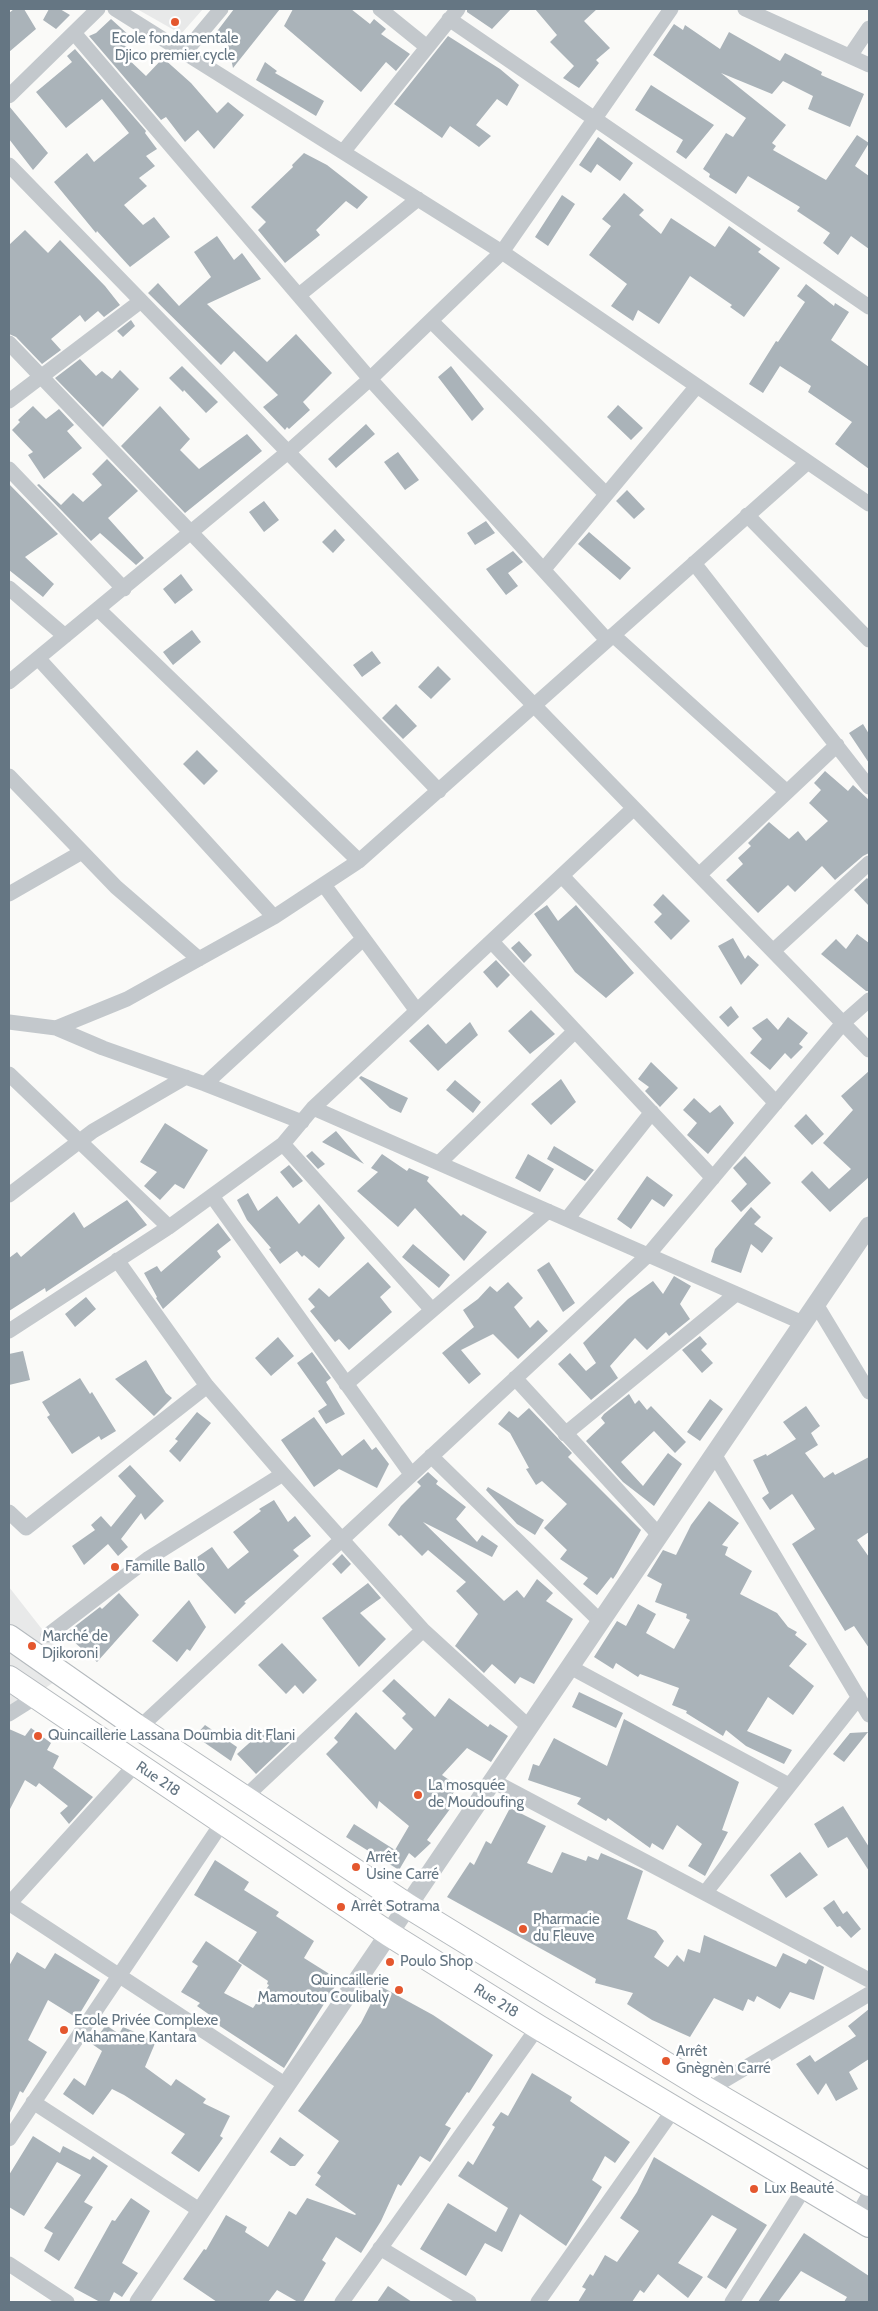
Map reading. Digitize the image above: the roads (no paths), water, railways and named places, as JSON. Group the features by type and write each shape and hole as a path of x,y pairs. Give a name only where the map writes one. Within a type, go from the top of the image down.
{"highway":[{"name":"Rue 218","path":"9,1637 139,1728 408,1906 708,2090 869,2184"},
{"name":"Rue 218","path":"9,1678 389,1934 538,2028 863,2222"}],"street":[{"path":"9,96 75,34 98,9"},
{"path":"116,9 502,252 869,504"},
{"path":"185,52 221,9"},
{"path":"380,9 427,47"},
{"path":"9,682 99,610 288,452 370,379 502,252 671,9"},
{"path":"745,9 869,65"},
{"path":"343,152 454,14 595,118 869,307"},
{"path":"850,56 869,28"},
{"path":"75,34 370,379 544,568 610,638 787,792"},
{"path":"9,165 869,1050"},
{"path":"299,295 418,199"},
{"path":"9,401 141,301"},
{"path":"431,321 606,494"},
{"path":"9,343 439,790"},
{"path":"544,568 697,386"},
{"path":"56,1028 127,999 274,917 359,861 808,462"},
{"path":"9,469 124,589"},
{"path":"747,515 869,640"},
{"path":"694,563 869,787"},
{"path":"9,588 65,636"},
{"path":"99,610 359,861"},
{"path":"38,658 274,917"},
{"path":"699,875 837,745"},
{"path":"9,776 116,887 199,959"},
{"path":"9,1331 169,1227 283,1144 313,1108 634,808"},
{"path":"9,894 82,852"},
{"path":"773,951 869,863"},
{"path":"562,876 776,1103"},
{"path":"324,885 417,1011"},
{"path":"205,1084 363,939"},
{"path":"492,942 713,1178"},
{"path":"139,1728 341,1538 648,1255 843,1023 869,1000"},
{"path":"9,1022 56,1028 102,1048 205,1084 302,1122"},
{"path":"439,1163 575,1030"},
{"path":"9,1074 169,1227"},
{"path":"9,1195 93,1131 186,1077"},
{"path":"313,1108 803,1323"},
{"path":"566,1219 652,1112"},
{"path":"283,1144 432,1310"},
{"path":"212,1196 411,1474"},
{"path":"346,1384 548,1211"},
{"path":"139,2302 869,1226"},
{"path":"117,1260 207,1386 283,1474 423,1630 530,1727"},
{"path":"566,1434 736,1294"},
{"path":"816,1304 869,1392"},
{"path":"515,1378 659,1535"},
{"path":"9,1512 26,1528 207,1386"},
{"path":"714,1454 869,1714"},
{"path":"431,1456 601,1622"},
{"path":"48,1635 149,1558 283,1474"},
{"path":"244,1798 423,1630"},
{"path":"570,1667 789,1785"},
{"path":"9,1714 36,1696"},
{"path":"704,1893 858,1697"},
{"path":"136,1764 9,1904 286,2085"},
{"path":"493,1781 869,1980"},
{"path":"9,2139 117,1974 222,1822"},
{"path":"708,2090 869,1994"},
{"path":"342,2302 538,2028"},
{"path":"33,2102 201,2211"},
{"path":"538,2302 674,2109"},
{"path":"732,2302 805,2187"},
{"path":"863,2222 869,2195"},
{"path":"380,2248 469,2302"},
{"path":"9,2264 67,2302"}],"place":[{"name":"Ecole fondamentale Djico premier cycle","path":"175,22"},
{"name":"Famille Ballo","path":"115,1567"},
{"name":"Marché de Djikoroni","path":"32,1646"},
{"name":"Quincaillerie Lassana Doumbia dit Flani","path":"38,1736"},
{"name":"La mosquée de Moudoufing","path":"418,1795"},
{"name":"Arrêt Usine Carré","path":"356,1867"},
{"name":"Arrêt Sotrama","path":"341,1907"},
{"name":"Pharmacie du Fleuve","path":"523,1929"},
{"name":"Poulo Shop","path":"390,1962"},
{"name":"Quincaillerie Mamoutou Coulibaly","path":"399,1990"},
{"name":"Ecole Privée Complexe Mahamane Kantara","path":"64,2030"},
{"name":"Arrêt Gnègnèn Carré","path":"666,2061"},
{"name":"Lux Beauté","path":"754,2189"}]}
